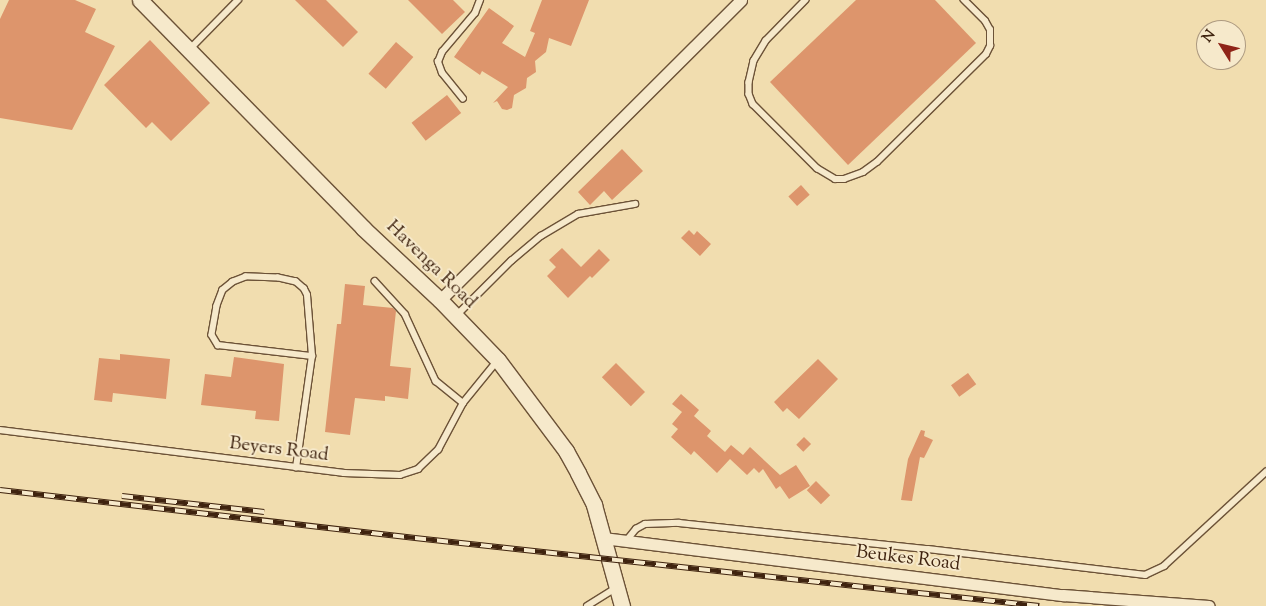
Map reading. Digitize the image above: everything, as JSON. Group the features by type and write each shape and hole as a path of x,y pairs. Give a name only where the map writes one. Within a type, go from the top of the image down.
{"street":[{"name":"Havenga Road","path":"140,0 363,228 440,300 498,360 566,451 594,505 622,606"},
{"path":"440,300 742,0"},
{"name":"Beukes Road","path":"603,538 1063,596 1209,606"}],"lane":[{"path":"188,50 238,0"},
{"path":"463,99 442,73 438,62 442,52 475,13 480,0"},
{"path":"806,0 772,32 754,61 748,82 752,104 825,174 844,179 863,172 877,162 986,54 990,46 990,30 985,21 964,0"},
{"path":"456,316 512,261 541,236 578,214 635,204"},
{"path":"296,468 312,356 310,306 307,295 300,285 288,280 246,278 233,282 224,290 217,306 212,335 218,346 312,356"},
{"path":"375,281 405,314 436,381 464,403"},
{"name":"Beyers Road","path":"0,430 296,468 386,476 411,472 424,464 438,450 464,403 498,360"},
{"path":"625,542 636,529 645,524 679,523 928,549 1145,575 1164,566 1266,472"},
{"path":"587,606 616,588"}],"building":[{"path":"9,0 75,0 96,9 85,32 115,46 72,130 0,118 0,19"},
{"path":"295,0 326,0 358,32 343,47"},
{"path":"408,0 453,0 465,12 442,34"},
{"path":"542,0 589,0 571,46 549,38 546,52 535,61 536,72 527,78 526,88 514,95 512,108 502,109 497,101 493,103 508,87 482,71 480,75 454,57 489,8 514,26 502,43 525,57 535,33 530,31"},
{"path":"856,0 935,0 976,43 848,165 770,82"},
{"path":"150,40 210,103 171,141 152,122 146,128 104,85"},
{"path":"396,42 413,57 386,89 368,74"},
{"path":"447,95 461,113 426,141 412,123"},
{"path":"622,149 643,171 612,200 604,191 590,205 578,192"},
{"path":"801,185 810,195 797,206 788,196"},
{"path":"689,230 694,235 697,231 711,244 700,256 681,238"},
{"path":"562,248 581,267 599,249 610,260 592,278 590,276 568,298 547,276 556,267 549,260"},
{"path":"345,284 365,286 363,305 393,308 396,311 390,366 411,368 408,399 385,396 385,401 355,398 350,435 325,432 337,324 341,324"},
{"path":"120,354 170,359 166,399 113,393 112,402 94,400 99,358 120,360"},
{"path":"234,357 284,364 279,421 255,419 256,411 201,405 205,374 231,377"},
{"path":"818,359 838,379 799,419 787,408 783,412 774,402"},
{"path":"616,363 645,392 631,406 602,377"},
{"path":"968,373 976,384 959,397 951,385"},
{"path":"681,394 699,410 694,416 711,431 707,436 725,452 731,445 743,455 750,447 780,475 796,465 810,486 789,499 780,486 776,489 763,469 759,473 754,468 747,475 730,459 717,473 694,451 691,455 671,437 678,429 672,424 682,412 672,404"},
{"path":"921,430 925,431 924,436 933,440 924,458 920,457 912,501 901,500 908,459"},
{"path":"804,437 811,444 803,452 796,445"},
{"path":"816,481 830,495 821,504 807,490"}],"railway":[{"path":"0,490 415,538 1039,606"},
{"path":"122,496 264,512"}]}
